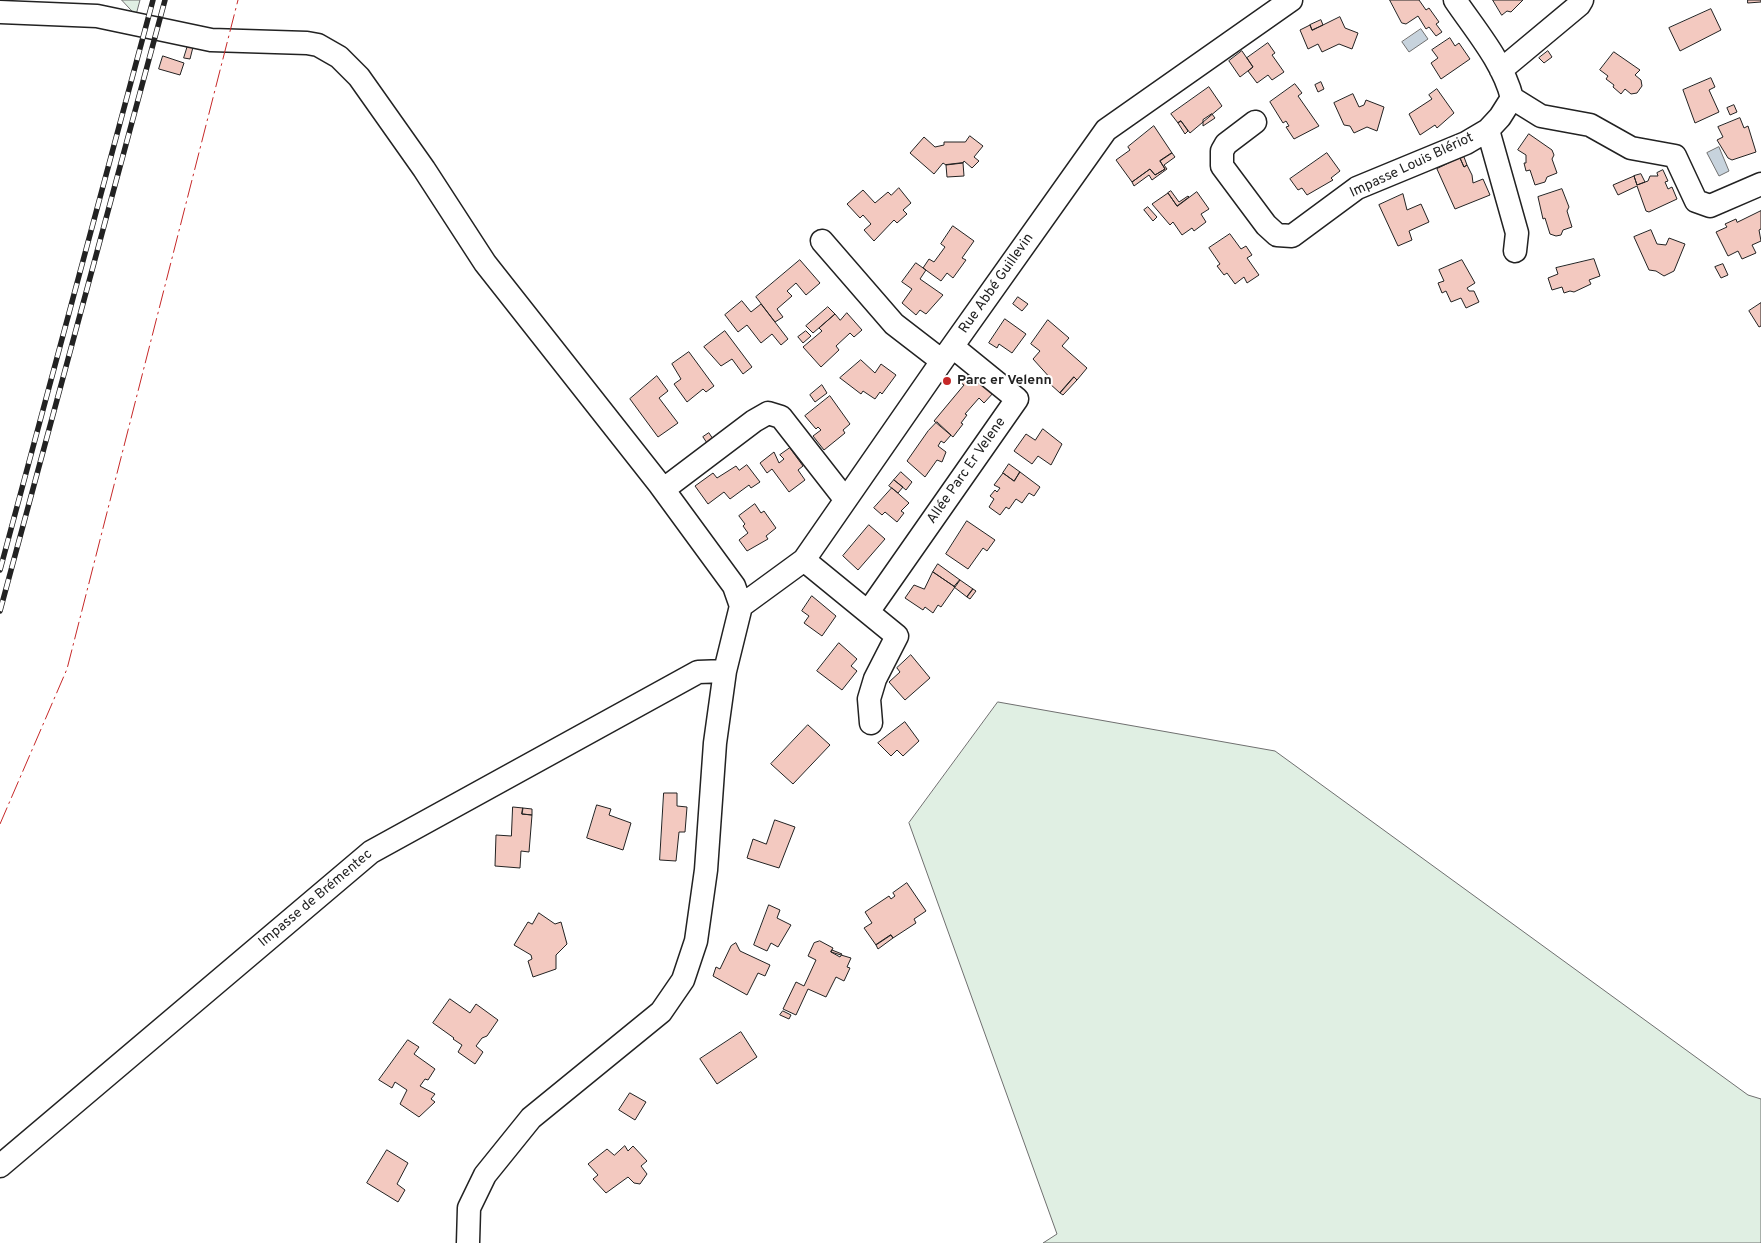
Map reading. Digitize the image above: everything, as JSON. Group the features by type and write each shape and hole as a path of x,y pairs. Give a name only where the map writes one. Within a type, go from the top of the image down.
{"street":[{"name":"Rue Abbé Guillevin","path":"741,606 804,560 844,500 1106,130 1291,0"},
{"path":"1455,0 1501,70 1512,98 1541,116 1590,125 1631,148 1675,156 1696,201 1710,206 1761,184"},
{"path":"1501,70 1579,5 1582,0"},
{"path":"0,12 97,16 211,40 307,43 318,46 339,57 359,77 387,114 485,263 664,490 734,586 741,606 725,672 715,743 706,870 696,942 683,980 661,1012 530,1118 485,1175 469,1208 468,1243"},
{"name":"Impasse Louis Blériot","path":"1255,122 1226,144 1222,151 1222,166 1266,225 1278,235 1292,236 1356,188 1466,143 1488,130 1500,118 1512,98"},
{"path":"1488,130 1517,233 1516,251"},
{"path":"822,241 894,324 947,354"},
{"name":"Allée Parc Er Velene","path":"868,612 1017,399 947,354"},
{"path":"664,490 768,413 781,417 844,500"},
{"path":"804,560 896,636 875,678 869,699 871,723"},
{"name":"Impasse de Brémentec","path":"0,1166 371,852 698,672 725,672"}],"green space":[{"path":"122,0 140,0 136,15"},
{"path":"998,702 1275,751 1748,1095 1761,1099 1761,1243 1043,1243 1057,1234 909,823"}],"shaded area":[{"path":"1421,29 1428,39 1409,52 1402,42"},
{"path":"1719,147 1729,171 1719,176 1707,153"}],"building":[{"path":"1390,0 1419,0 1426,10 1429,8 1439,22 1436,24 1442,32 1436,36 1429,27 1426,29 1418,16 1406,24 1402,23"},
{"path":"1493,0 1523,0 1511,12 1507,11 1502,15"},
{"path":"1748,0 1761,0 1761,2 1748,3"},
{"path":"1711,9 1721,30 1680,51 1669,28"},
{"path":"1340,17 1345,28 1358,33 1352,49 1339,44 1322,52 1318,44 1308,49 1300,30 1310,25 1312,30"},
{"path":"1321,20 1323,25 1312,30 1310,25"},
{"path":"1450,38 1455,46 1459,43 1470,59 1441,79 1431,63 1438,58 1432,50"},
{"path":"189,42 194,43 190,59 184,58"},
{"path":"1268,43 1275,53 1272,55 1284,72 1272,80 1268,75 1257,83 1248,71 1253,67 1247,58"},
{"path":"1242,51 1253,67 1240,77 1229,61"},
{"path":"1548,51 1552,57 1544,63 1539,58"},
{"path":"1614,52 1640,70 1635,75 1641,80 1642,86 1637,93 1631,94 1625,89 1621,94 1606,79 1608,76 1600,70"},
{"path":"163,56 184,63 180,75 159,69"},
{"path":"1711,78 1715,87 1709,90 1719,112 1695,123 1683,90"},
{"path":"1321,82 1324,89 1318,92 1315,85"},
{"path":"1295,84 1302,93 1298,96 1319,126 1294,139 1286,127 1289,126 1286,121 1283,123 1270,102"},
{"path":"1209,87 1222,106 1190,133 1181,121 1178,123 1171,114"},
{"path":"1437,89 1454,113 1437,128 1435,125 1420,135 1409,114 1432,99 1429,95"},
{"path":"1353,94 1359,107 1364,105 1366,100 1384,107 1377,131 1367,127 1354,133 1350,126 1344,125 1334,103"},
{"path":"1734,105 1737,112 1730,115 1727,108"},
{"path":"1212,114 1215,118 1203,126 1203,120"},
{"path":"1740,118 1744,128 1748,126 1756,152 1732,160 1728,158 1717,140 1723,137 1718,127"},
{"path":"1181,121 1188,131 1185,134 1178,123"},
{"path":"1154,126 1172,153 1160,161 1165,169 1155,175 1150,169 1132,182 1116,160 1130,150 1128,147"},
{"path":"1529,134 1552,150 1554,155 1552,159 1557,173 1547,177 1545,182 1535,185 1530,170 1526,171 1524,163 1526,163 1526,155 1518,150"},
{"path":"970,136 983,146 974,157 979,161 972,168 964,161 963,163 946,165 943,163 934,174 910,153 924,137 935,147 944,145 944,142 965,142"},
{"path":"1172,153 1175,157 1164,165 1167,169 1152,180 1149,175 1134,186 1132,182 1150,169 1155,175 1165,169 1160,161"},
{"path":"1327,153 1340,171 1331,178 1333,180 1307,195 1302,188 1298,190 1290,179"},
{"path":"1464,157 1467,165 1464,167 1460,158"},
{"path":"1460,158 1464,167 1467,165 1472,175 1473,183 1483,179 1490,195 1455,209 1437,169"},
{"path":"963,163 964,176 947,177 946,165"},
{"path":"1663,170 1668,181 1665,182 1668,189 1672,187 1677,199 1649,212 1646,211 1637,186 1618,195 1613,185 1634,176 1637,185 1648,181 1650,176 1658,176 1657,173"},
{"path":"1641,174 1645,182 1637,185 1634,176"},
{"path":"899,188 911,203 903,210 907,214 897,223 894,220 874,241 864,230 871,224 863,215 860,218 847,204 863,190 875,203 888,192 891,195"},
{"path":"1562,189 1569,207 1567,211 1572,227 1563,230 1561,235 1556,236 1550,234 1545,218 1543,219 1538,197"},
{"path":"1171,191 1179,202 1189,197 1177,206 1168,193"},
{"path":"1197,192 1209,209 1201,214 1206,222 1194,231 1192,228 1182,235 1173,222 1170,225 1152,204 1168,193 1177,206"},
{"path":"1403,194 1407,210 1421,204 1429,222 1409,231 1412,240 1398,246 1379,205"},
{"path":"1148,207 1157,217 1153,221 1144,210"},
{"path":"1761,211 1761,229 1759,230 1761,241 1752,245 1756,253 1742,259 1738,251 1728,256 1716,232 1727,227 1725,224 1736,219 1737,222"},
{"path":"953,226 974,241 962,258 966,260 953,278 947,273 941,281 923,268 929,259 934,262 945,247 941,244"},
{"path":"1651,230 1657,244 1666,245 1669,238 1685,244 1674,271 1664,276 1656,271 1649,270 1634,237"},
{"path":"1230,234 1241,249 1246,246 1252,255 1247,258 1259,275 1247,283 1244,277 1235,284 1227,273 1224,275 1217,266 1220,264 1209,248"},
{"path":"1594,259 1600,276 1589,280 1591,284 1574,292 1564,293 1562,287 1552,290 1548,278 1558,274 1556,268"},
{"path":"800,260 820,283 806,295 796,283 787,291 792,296 777,309 783,317 775,322 756,297"},
{"path":"1462,260 1475,283 1467,288 1469,291 1474,291 1479,302 1466,308 1461,298 1451,302 1446,291 1442,293 1438,283 1444,281 1439,270"},
{"path":"916,263 926,270 920,279 943,295 926,314 920,310 916,315 902,303 912,289 902,282"},
{"path":"1723,264 1728,275 1721,278 1715,267"},
{"path":"1018,297 1028,304 1022,311 1013,304"},
{"path":"742,301 751,312 761,304 788,339 781,345 772,334 761,343 747,325 738,332 725,315"},
{"path":"1761,303 1761,326 1759,327 1749,311"},
{"path":"828,307 835,314 813,333 806,326"},
{"path":"847,313 862,330 854,337 850,333 836,346 839,350 821,367 803,347 822,331 819,328 835,314 840,320"},
{"path":"1005,319 1026,334 1012,353 999,344 997,348 989,343"},
{"path":"1048,320 1069,338 1062,346 1087,368 1077,380 1074,377 1060,393 1049,383 1052,380 1033,359 1040,351 1031,344"},
{"path":"725,331 752,367 743,374 732,359 721,366 704,347"},
{"path":"806,331 811,336 803,343 798,337"},
{"path":"689,352 714,386 706,392 703,389 687,402 674,384 681,379 672,364"},
{"path":"861,360 875,373 881,364 896,375 882,394 880,392 875,399 863,391 861,394 840,378"},
{"path":"971,372 994,392 984,403 979,398 965,414 967,415 961,423 963,424 953,437 934,421 964,385 961,383"},
{"path":"657,376 668,391 659,398 678,423 658,437 630,399"},
{"path":"1074,377 1077,380 1063,395 1060,393"},
{"path":"822,385 827,393 815,402 810,395"},
{"path":"830,396 850,424 843,430 845,433 824,450 813,436 821,430 818,427 816,429 805,416"},
{"path":"937,422 951,435 944,443 941,441 938,446 946,452 942,462 937,460 925,477 907,461 928,431"},
{"path":"1043,429 1062,444 1051,465 1038,456 1032,464 1014,451 1026,434 1035,440"},
{"path":"709,433 713,439 707,443 703,437"},
{"path":"790,448 803,466 798,470 805,480 789,492 772,469 767,473 760,463 774,452 779,463 784,459 780,455"},
{"path":"1009,464 1020,472 1014,481 1003,473"},
{"path":"747,465 760,482 751,488 749,485 730,499 724,492 708,504 695,486 713,473 717,478 736,466 739,470"},
{"path":"901,472 912,482 906,490 894,480"},
{"path":"1020,472 1040,487 1034,496 1029,493 1022,503 1016,499 1009,509 1006,507 1000,515 989,507 994,499 990,496 995,490 997,492 1000,488 994,485 1003,473 1014,481"},
{"path":"894,480 903,487 898,493 889,486"},
{"path":"892,488 909,503 901,511 904,513 897,522 885,512 882,515 874,508"},
{"path":"755,504 761,513 764,511 776,528 766,536 768,539 747,551 739,540 748,533 743,526 745,524 739,516"},
{"path":"967,521 995,540 987,551 983,548 968,569 946,554"},
{"path":"869,525 885,539 858,570 843,556"},
{"path":"938,564 960,580 955,587 933,572"},
{"path":"933,572 955,587 941,607 938,605 933,613 925,607 923,610 905,598 914,585 924,589"},
{"path":"960,580 973,589 967,597 954,587"},
{"path":"973,589 976,591 970,599 967,597"},
{"path":"812,596 836,616 822,636 804,623 809,616 802,611"},
{"path":"839,643 857,659 851,666 857,671 842,690 817,671"},
{"path":"911,655 930,678 905,700 889,682 900,672 897,668"},
{"path":"905,722 919,741 903,756 897,750 891,756 878,743"},
{"path":"808,725 830,745 793,784 771,764"},
{"path":"664,793 677,793 677,806 687,807 685,832 679,832 676,861 660,860"},
{"path":"597,805 611,809 609,815 631,823 623,850 587,838"},
{"path":"513,807 523,808 522,814 532,815 529,852 521,851 520,868 495,866 496,835 511,836"},
{"path":"523,808 532,809 532,815 522,814"},
{"path":"775,820 795,827 779,868 747,858 753,839 766,844"},
{"path":"907,883 926,911 914,919 916,923 893,938 891,935 876,945 864,928 872,923 865,912 889,896 891,899 895,896 893,893"},
{"path":"769,905 780,910 777,918 791,925 778,947 771,943 767,951 754,945"},
{"path":"539,913 555,924 561,922 567,944 556,955 556,969 533,977 528,961 532,959 531,955 514,945 528,922 532,924"},
{"path":"891,935 893,938 878,949 876,945"},
{"path":"820,941 833,948 831,952 851,958 847,967 850,968 844,981 836,977 826,997 808,989 796,1015 783,1009 796,982 804,986 816,960 808,956 814,943"},
{"path":"736,943 740,951 770,965 765,976 758,973 747,995 713,976 716,967 720,969 731,946"},
{"path":"832,950 842,954 840,957 831,952"},
{"path":"450,999 470,1013 476,1004 498,1020 487,1036 482,1038 476,1046 483,1052 475,1064 458,1052 462,1045 433,1023"},
{"path":"783,1011 791,1015 789,1019 780,1015"},
{"path":"741,1032 757,1057 717,1084 700,1059"},
{"path":"408,1040 419,1047 414,1054 435,1069 428,1080 425,1079 420,1086 435,1094 431,1099 435,1102 419,1117 400,1104 407,1090 395,1082 392,1088 379,1080"},
{"path":"630,1093 646,1102 635,1120 619,1110"},
{"path":"625,1146 628,1151 633,1146 647,1161 641,1166 647,1174 640,1184 634,1183 628,1177 606,1193 593,1179 598,1175 588,1164 607,1149 614,1155"},
{"path":"387,1150 408,1163 397,1184 405,1190 398,1202 367,1183"}],"railway":[{"path":"0,570 153,0"},
{"path":"0,611 165,0"}],"power":[{"path":"0,824 67,669 238,0"}],"place":[{"name":"Parc er Velenn","path":"947,381"}]}
